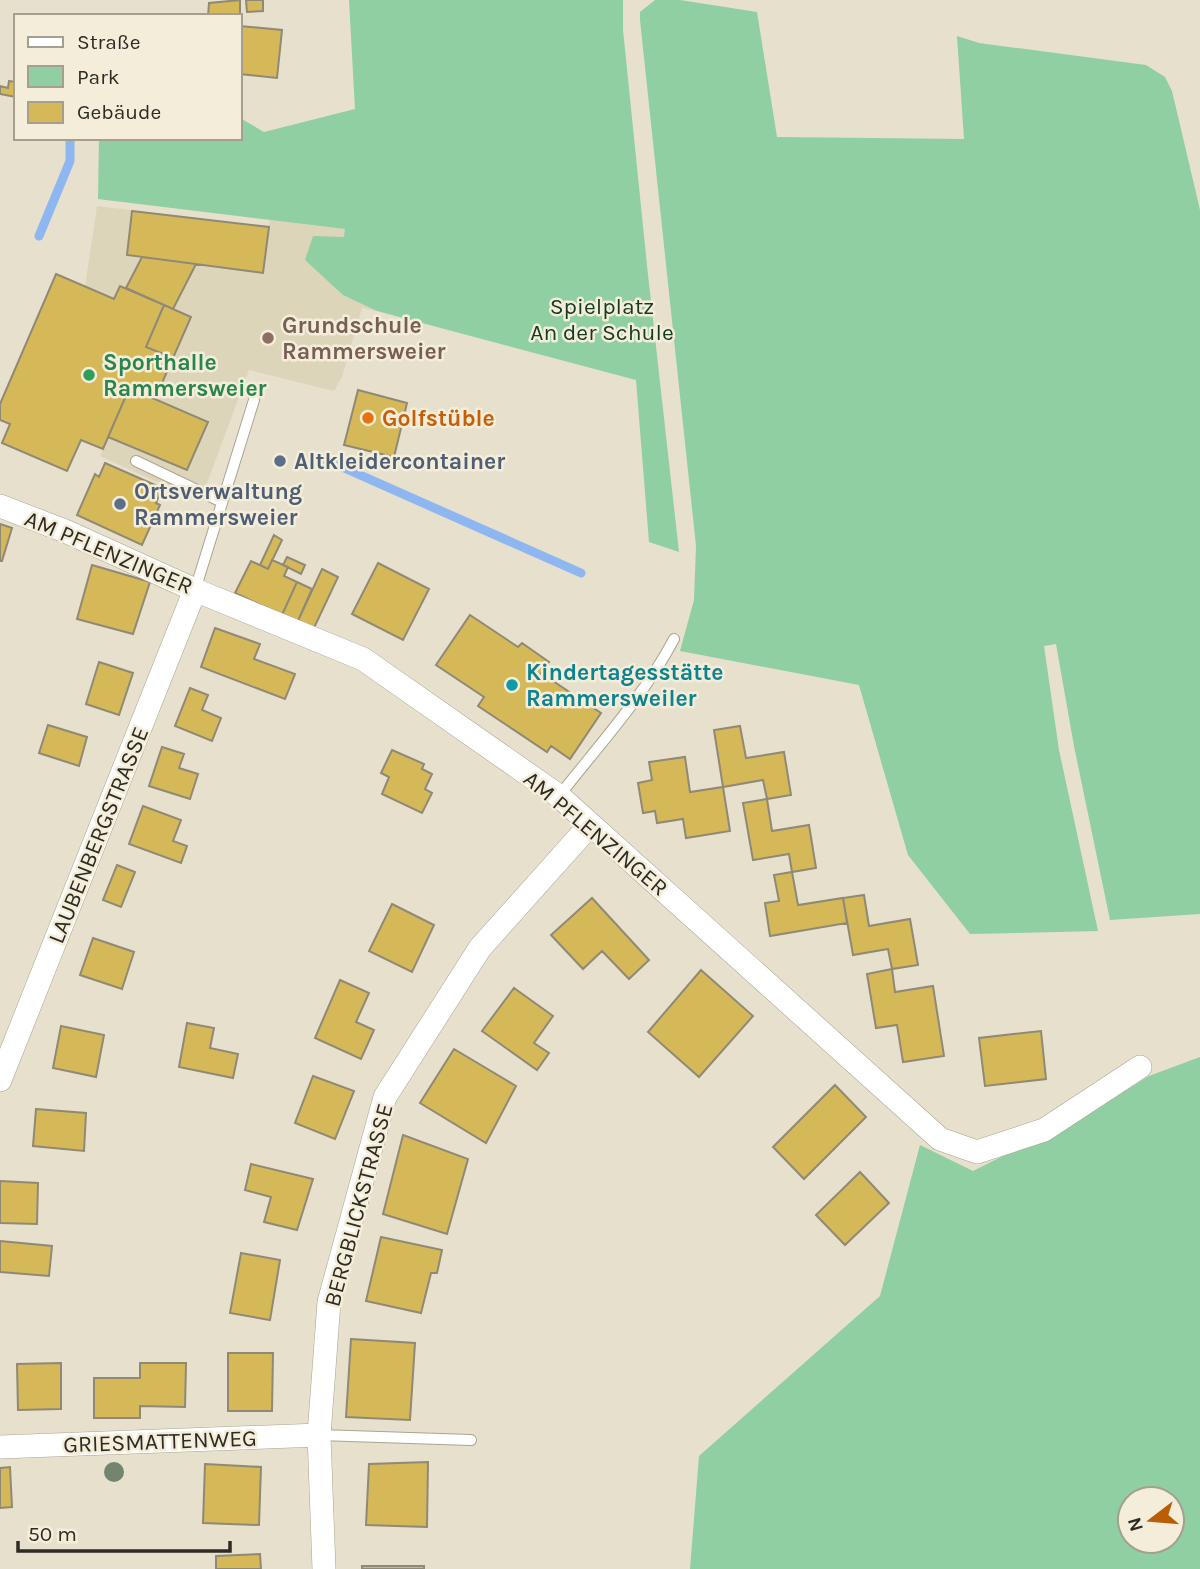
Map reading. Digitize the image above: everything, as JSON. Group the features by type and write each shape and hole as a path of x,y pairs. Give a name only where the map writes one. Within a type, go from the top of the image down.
{"street":[{"name":"AM PFLENZINGER","path":"0,506 65,531 195,590 363,659 559,796 940,1139 977,1152 1044,1130 1140,1067"},
{"name":"LAUBENBERGSTRASSE","path":"0,1080 195,590"},
{"name":"BERGBLICKSTRASSE","path":"324,1569 319,1435 329,1302 385,1097 480,948 590,825"},
{"name":"GRIESMATTENWEG","path":"0,1447 319,1435"}],"lane":[{"path":"195,590 254,400"},
{"path":"136,461 222,502"},
{"path":"559,796 654,674 674,639"},
{"path":"319,1435 471,1440"}],"shaded area":[{"name":"Grundschule Rammersweier","path":"97,206 268,227 270,220 345,229 369,284 377,311 362,308 342,377 334,391 249,370 200,502 100,456 128,391 155,399 190,317 121,286 114,299 85,287"}],"green space":[{"name":"Spielplatz An der Schule","path":"349,0 623,0 623,30 679,552 649,542 636,380 377,311 343,295 305,260 313,236 344,237 345,229 98,199 99,140 242,140 242,119 264,132 355,109"},
{"path":"655,0 680,0 757,12 777,137 964,139 957,36 979,43 1146,65 1165,77 1172,91 1200,210 1200,914 1110,920 1056,644 1044,646 1059,750 1098,931 970,934 908,855 859,685 680,651 694,600 696,546 640,20 640,12"},
{"path":"1200,1057 1200,1569 690,1569 699,1456 880,1296 920,1145 973,1171 1095,1110 1149,1076"}],"building":[{"path":"240,0 240,14 208,14 209,3"},
{"path":"246,0 263,0 263,11 247,12"},
{"path":"242,26 282,30 277,78 242,74"},
{"path":"9,81 14,82 14,97 0,94 0,86 8,88"},
{"name":"Grundschule Rammersweier","path":"132,211 269,227 263,273 127,255"},
{"path":"142,257 196,264 173,309 126,288"},
{"name":"Sporthalle Rammersweier","path":"56,274 114,299 120,286 164,305 146,347 173,358 155,399 128,391 103,449 81,440 67,471 2,443 10,424 0,420 0,404"},
{"path":"164,305 191,317 173,358 146,347"},
{"path":"358,390 407,403 394,457 344,445"},
{"path":"128,391 140,396 141,393 208,422 187,470 108,437"},
{"name":"Ortsverwaltung Rammersweier","path":"105,463 162,488 156,503 160,505 142,545 77,515 95,474 99,477"},
{"path":"0,524 12,528 2,561 0,561"},
{"path":"274,535 282,540 268,569 260,565"},
{"path":"287,557 305,565 301,574 283,565"},
{"path":"272,560 288,567 284,576 297,582 282,615 235,593 251,561 268,569"},
{"path":"378,563 429,589 403,640 352,614"},
{"path":"92,565 150,582 133,634 77,619"},
{"path":"322,569 338,577 313,630 297,623"},
{"path":"297,582 312,589 297,623 282,615"},
{"name":"Kindertagesstätte Rammersweiler","path":"470,615 518,647 522,643 549,662 541,673 601,713 570,759 551,746 547,752 478,706 484,697 436,665"},
{"path":"215,628 260,644 254,659 295,674 285,699 201,667"},
{"path":"99,662 133,673 119,715 86,704"},
{"path":"190,688 208,695 202,710 221,718 212,741 175,726"},
{"path":"48,725 87,737 79,766 39,753"},
{"path":"740,726 746,758 784,752 791,795 767,799 763,780 723,787 714,730"},
{"path":"162,747 184,754 179,768 198,774 190,799 149,786"},
{"path":"392,750 424,764 422,769 432,774 425,789 432,793 422,813 382,794 389,777 381,773"},
{"path":"685,757 690,792 723,787 730,831 686,838 683,819 657,823 655,811 643,813 638,783 652,780 649,762"},
{"path":"767,799 772,831 809,825 816,868 792,872 789,854 753,860 743,803"},
{"path":"143,806 181,820 173,841 187,846 181,863 129,844"},
{"path":"117,865 135,872 121,907 103,900"},
{"path":"792,872 798,905 843,898 847,923 770,936 765,903 779,901 774,875"},
{"path":"864,895 869,926 910,919 918,965 892,969 888,949 853,955 843,898"},
{"path":"592,898 649,960 629,979 602,951 583,969 551,935"},
{"path":"392,904 434,925 412,972 369,951"},
{"path":"93,938 134,952 122,989 80,975"},
{"path":"892,969 895,992 933,986 944,1056 903,1062 897,1025 876,1028 867,974"},
{"path":"701,970 753,1016 699,1077 648,1032"},
{"path":"340,980 369,993 356,1022 374,1030 361,1059 315,1038"},
{"path":"514,988 553,1016 534,1043 549,1053 537,1070 482,1031"},
{"path":"187,1023 214,1028 210,1048 238,1054 233,1078 179,1067"},
{"path":"61,1026 104,1035 96,1077 53,1068"},
{"path":"1041,1031 1046,1079 985,1086 979,1038"},
{"path":"454,1049 516,1086 486,1143 420,1103"},
{"path":"313,1076 354,1091 335,1139 295,1123"},
{"path":"835,1085 866,1117 804,1179 773,1147"},
{"path":"36,1109 86,1113 84,1151 33,1146"},
{"path":"403,1135 468,1159 447,1234 383,1214"},
{"path":"251,1164 313,1179 297,1230 264,1222 271,1197 245,1190"},
{"path":"860,1172 889,1203 845,1245 816,1215"},
{"path":"0,1181 38,1183 37,1224 0,1223"},
{"path":"381,1237 442,1250 437,1273 431,1273 421,1313 366,1301"},
{"path":"0,1241 52,1246 49,1276 0,1272"},
{"path":"241,1253 280,1260 270,1320 230,1313"},
{"path":"351,1339 415,1343 410,1420 346,1417"},
{"path":"228,1353 273,1353 272,1411 228,1411"},
{"path":"61,1363 61,1409 18,1410 17,1364"},
{"path":"140,1363 186,1363 185,1407 140,1406 140,1418 94,1418 94,1378 140,1378"},
{"path":"428,1462 427,1527 366,1525 369,1464"},
{"path":"205,1464 261,1467 259,1525 203,1523"},
{"path":"10,1467 12,1507 0,1508 0,1468"},
{"path":"260,1554 261,1569 216,1569 216,1556"},
{"path":"362,1566 424,1566 424,1569 362,1569"}],"waterway":[{"path":"39,236 70,161 70,140"},
{"path":"324,459 581,573"}],"place":[{"name":"Grundschule Rammersweier","path":"268,338"},
{"name":"Sporthalle Rammersweier","path":"89,375"},
{"name":"Golfstüble","path":"368,418"},
{"name":"Altkleidercontainer","path":"280,461"},
{"name":"Ortsverwaltung Rammersweier","path":"120,504"},
{"name":"Kindertagesstätte Rammersweiler","path":"512,685"}]}
